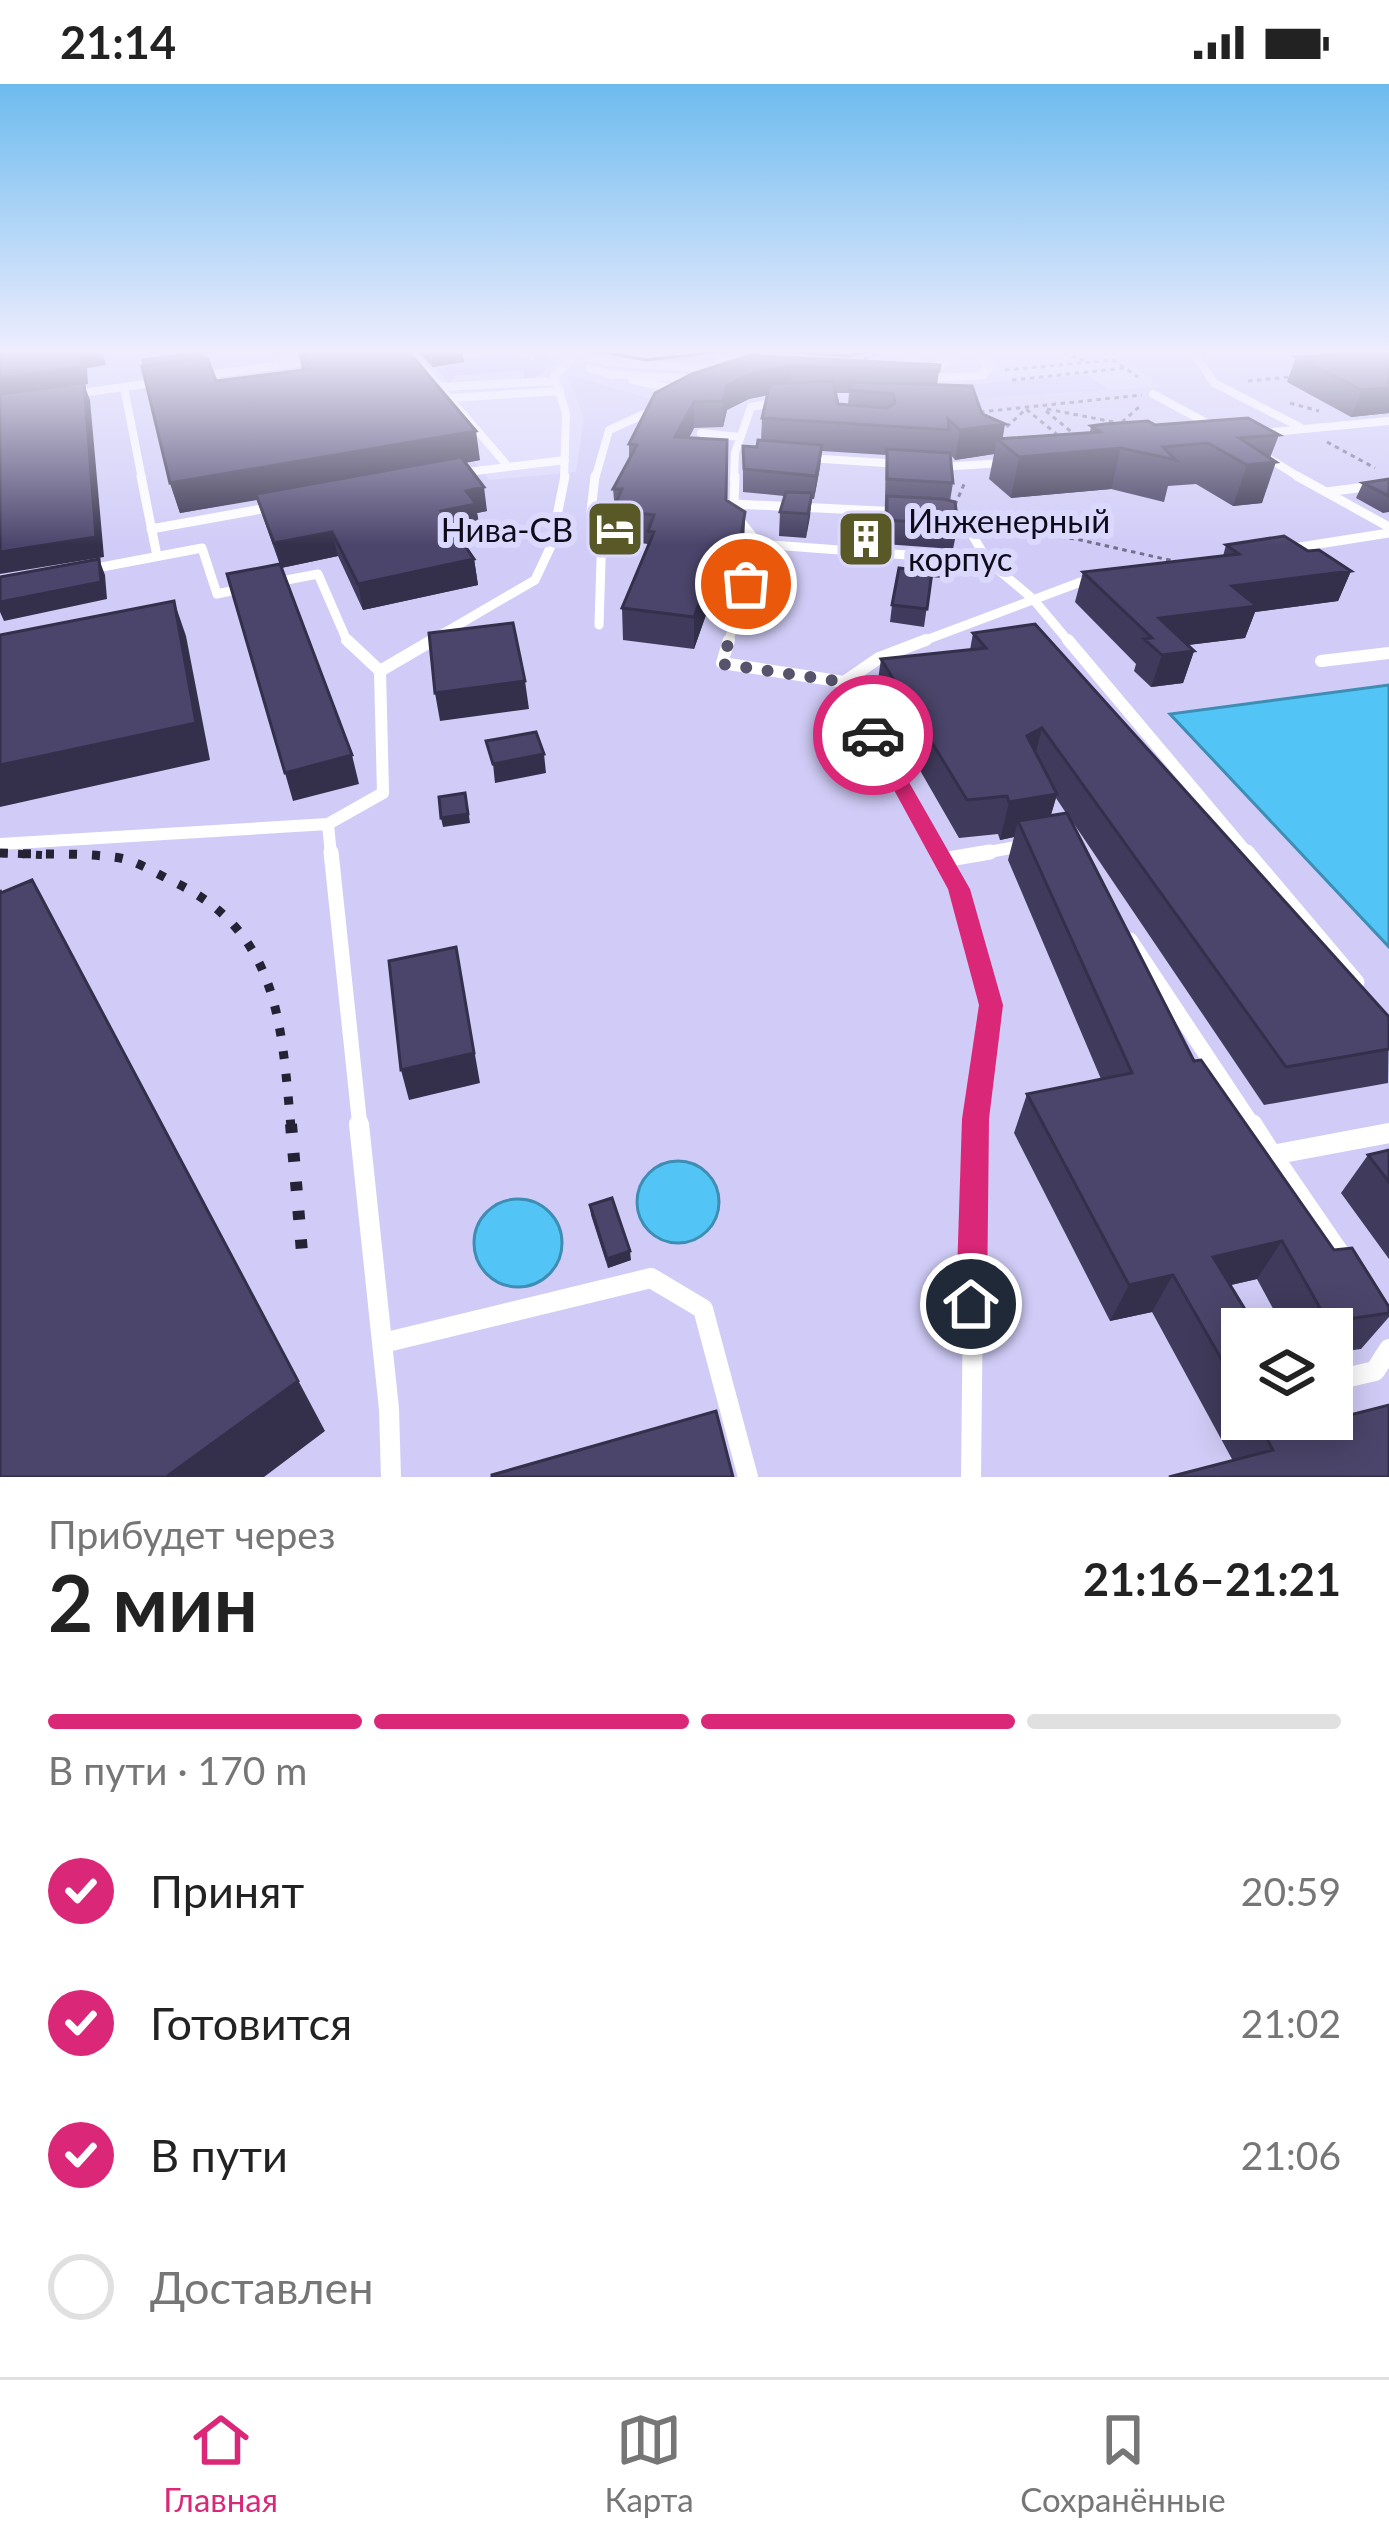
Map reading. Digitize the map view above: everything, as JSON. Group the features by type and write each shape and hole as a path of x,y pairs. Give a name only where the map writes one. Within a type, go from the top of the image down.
{"lane":[{"path":"129,415 157,556"},
{"path":"464,415 506,464"},
{"path":"380,671 535,580 549,562 565,460 566,415"},
{"path":"598,625 602,529 591,512 597,463 609,430 641,415"},
{"path":"748,415 735,453 734,504 740,525 759,544 988,561"},
{"path":"1192,415 1230,436"},
{"path":"1276,415 1300,428"},
{"path":"1245,435 1389,421"},
{"path":"701,433 740,436"},
{"path":"1255,450 1389,530"},
{"path":"735,453 757,455"},
{"path":"801,458 910,465"},
{"path":"456,473 565,460"},
{"path":"932,466 1016,462"},
{"path":"1326,492 1389,480"},
{"path":"151,529 292,503"},
{"path":"734,504 921,513"},
{"path":"946,515 963,520 988,561 1033,599 1374,1002"},
{"path":"1260,552 1389,530"},
{"path":"759,544 722,664 844,682 879,658 1115,572"},
{"path":"0,844 328,824 383,793 380,671 349,645 318,574 217,594 202,548 67,574"},
{"path":"1321,661 1389,652"},
{"path":"844,682 959,889 991,1005 975,1119 971,1477"},
{"path":"328,824 383,1343 391,1477"},
{"path":"943,860 1044,842"},
{"path":"1116,918 1363,1288"},
{"path":"1272,1155 1389,1133"},
{"path":"383,1343 651,1278 703,1310 748,1477"},
{"path":"1353,1376 1375,1371 1389,1349"}],"path":[{"path":"978,415 985,426"},
{"path":"1016,462 993,440 1020,415"},
{"path":"1033,415 1064,440"},
{"path":"1050,415 1080,439 1054,443"},
{"path":"1078,415 1141,427"},
{"path":"1111,432 1130,415"},
{"path":"1300,428 1389,480"},
{"path":"946,515 973,466"},
{"path":"969,528 1076,539 1178,562"}],"shaded area":[{"path":"0,415 443,415 480,460 475,462 489,480 576,472 583,415 1389,415 1389,685 1171,715 1389,947 1389,1477 0,1477"}],"water":[{"path":"1389,685 1389,947 1170,714"},
{"path":"678,1161 707,1173 719,1202 707,1231 678,1243 649,1231 637,1202 649,1173"},
{"path":"518,1199 535,1202 549,1212 559,1226 559,1260 549,1274 535,1284 518,1287 501,1284 487,1274 477,1260 474,1243 477,1226 487,1212 501,1202"}],"building":[{"path":"0,415 86,415 96,537 0,552"},
{"path":"154,415 462,415 476,431 170,483"},
{"path":"644,415 687,415 675,437 727,440 726,500 745,512 740,543 722,542 694,617 622,608 654,532 648,531 654,515 622,511 616,503 622,489 613,489 637,445 629,444"},
{"path":"984,415 1005,424 960,430 948,419 949,430 762,418"},
{"path":"1248,418 1279,435 1239,438 1276,462 1247,465 1208,443 1163,447 1176,460 1121,448 1019,457 997,439 1100,432 1091,426 1105,424"},
{"path":"758,440 822,445 816,476 744,469 743,446 757,447"},
{"path":"887,449 950,453 953,483 887,479"},
{"path":"461,457 484,487 466,491 476,504 441,511 474,559 358,584 332,532 274,543 256,494"},
{"path":"1389,479 1389,496 1363,483"},
{"path":"786,492 812,493 808,514 780,512"},
{"path":"887,496 955,502 958,525 887,520"},
{"path":"1284,536 1308,551 1319,550 1351,571 1232,586 1257,606 1159,618 1194,651 1162,655 1144,639 1152,638 1083,572 1239,554 1226,545"},
{"path":"931,557 954,559 955,571 930,569"},
{"path":"99,559 101,582 0,602 0,577"},
{"path":"280,564 352,755 285,773 227,574"},
{"path":"899,568 932,572 927,609 892,605"},
{"path":"174,601 196,723 0,765 0,635"},
{"path":"513,623 525,681 435,693 429,633"},
{"path":"1035,624 1389,1017 1389,1049 1286,1067 1042,728 1027,736 1057,794 1009,802 1007,796 967,800 881,659 986,648 973,633"},
{"path":"536,732 544,754 493,764 486,741"},
{"path":"465,793 468,814 441,818 439,797"},
{"path":"1067,813 1194,1061 1201,1060 1334,1250 1352,1248 1389,1313 1353,1318 1353,1308 1320,1308 1282,1241 1213,1257 1244,1308 1221,1308 1221,1358 1173,1275 1129,1285 1027,1094 1132,1073 1018,821"},
{"path":"32,880 298,1381 166,1477 0,1477 0,890"},
{"path":"456,947 474,1053 401,1070 389,961"},
{"path":"1389,1150 1389,1182 1368,1155"},
{"path":"612,1198 630,1251 607,1259 590,1205"},
{"path":"1389,1405 1389,1477 1169,1477 1273,1450 1268,1440 1353,1440 1353,1414"},
{"path":"716,1411 733,1477 492,1477 492,1475"}],"railway":[{"path":"42,855 0,853 90,855 126,859 206,901 233,925 254,952 268,983 283,1051 291,1127"},
{"path":"291,1124 303,1264"}],"way so far":[{"path":"746,584 722,664 844,682 873,735"}],"place":[{"name":"Нива-СВ","path":"615,529"},
{"name":"Инженерный корпус","path":"866,539"}],"route":[{"path":"873,735 959,889 991,1005 975,1119 971,1304"}]}
